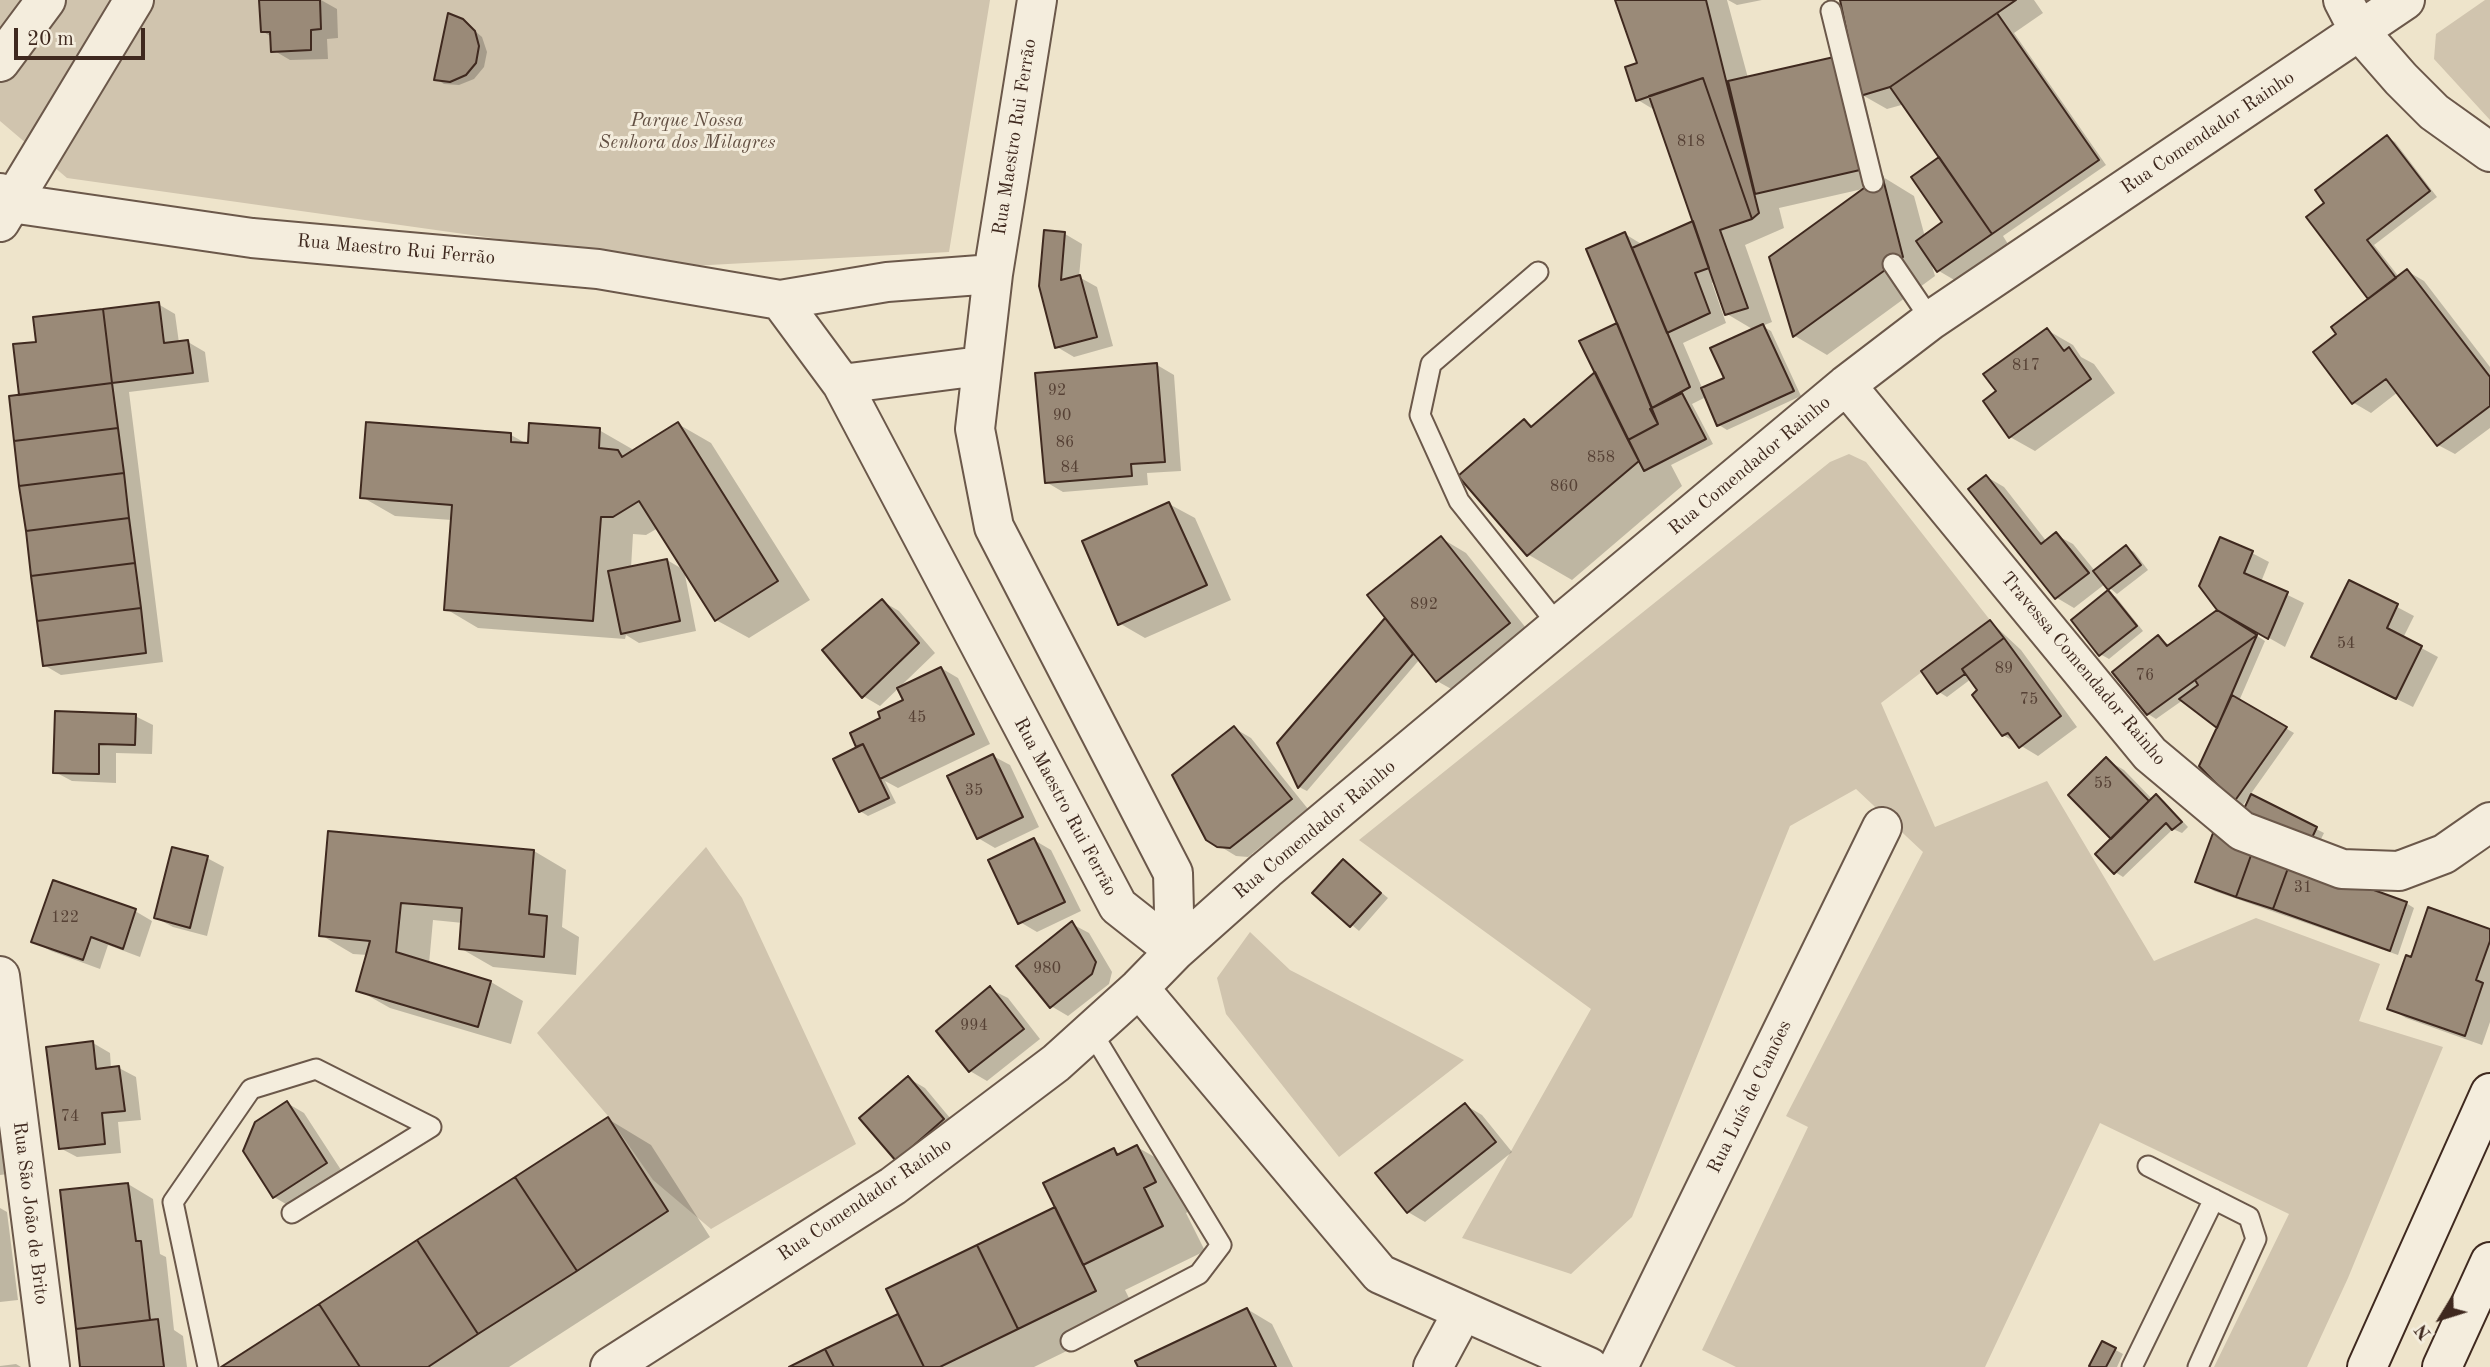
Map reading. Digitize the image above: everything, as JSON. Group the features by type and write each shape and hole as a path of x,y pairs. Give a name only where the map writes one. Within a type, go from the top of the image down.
{"street":[{"path":"0,62 46,0"},
{"path":"4,206 134,0"},
{"name":"Rua Maestro Rui Ferrão","path":"1037,0 993,274 975,429 994,527 1173,873 1175,951"},
{"name":"Rua Comendador Rainho","path":"1139,988 1175,951 1266,870 1846,385 1931,320 2351,15 2405,0"},
{"path":"2351,15 2434,113 2490,152"},
{"name":"Rua Maestro Rui Ferrão","path":"4,206 252,238 598,269 780,300 887,282 993,274"},
{"name":"Rua Maestro Rui Ferrão","path":"780,300 842,384 1118,906 1175,951"},
{"path":"842,384 981,366"},
{"name":"Travessa Comendador Rainho","path":"1846,385 2150,754 2242,831 2342,869 2399,871 2444,854 2490,822"},
{"name":"Rua Luís de Camões","path":"1618,1367 1882,827"},
{"name":"Rua São João de Brito","path":"0,976 50,1367"},
{"path":"1139,988 1380,1274 1462,1313 1589,1367"},
{"name":"Rua Comendador Raínho","path":"610,1367 893,1186 1056,1063 1139,988"},
{"path":"2367,1367 2490,1093"},
{"path":"2442,1367 2490,1262"},
{"path":"1433,1367 1462,1313"}],"lane":[{"path":"1831,11 1873,182"},
{"path":"1893,264 1931,320"},
{"path":"1538,272 1431,364 1420,415 1459,501 1559,626"},
{"path":"1071,1341 1199,1275 1222,1245 1091,1031"},
{"path":"208,1367 173,1202 251,1089 316,1069 431,1126 292,1213"},
{"path":"2148,1166 2249,1217 2256,1239 2198,1367"},
{"path":"2133,1367 2214,1199"}],"green space":[{"name":"Parque Nossa Senhora dos Milagres","path":"0,0 990,0 949,252 691,266 67,178 0,121"},
{"path":"2485,0 2490,0 2490,120 2434,59 2436,34"},
{"path":"1849,454 1866,462 1990,620 1881,703 1935,827 2047,781 2154,961 2256,918 2380,964 2359,1021 2443,1047 2348,1278 2307,1367 2214,1367 2289,1214 2100,1123 1985,1367 1736,1367 1702,1350 1808,1127 1786,1116 1923,852 1856,789 1790,826 1632,1217 1571,1274 1462,1238 1591,1009 1359,840 1830,462"},
{"path":"706,847 742,898 856,1144 711,1229 653,1180 608,1116 537,1033"},
{"path":"1250,932 1290,970 1464,1060 1339,1157 1226,1014 1217,978"}],"building":[{"path":"259,0 320,0 321,29 311,30 311,50 271,52 270,32 261,32"},
{"path":"1615,0 1706,0 1759,213 1752,219 1703,78 1636,101 1625,67 1637,63"},
{"path":"1840,0 2016,0 1890,87 1860,96"},
{"path":"448,13 463,19 475,31 479,46 476,63 466,75 450,82 434,80"},
{"path":"1997,13 2099,160 1992,234 1890,87"},
{"path":"1834,57 1860,170 1755,194 1728,81"},
{"path":"1703,78 1752,219 1720,230 1748,308 1725,315 1649,96"},
{"path":"2387,135 2430,191 2367,240 2396,278 2368,299 2306,217 2324,203 2315,190"},
{"path":"1939,157 1992,234 1937,272 1916,241 1942,222 1911,177"},
{"path":"1882,175 1903,257 1793,337 1769,257"},
{"path":"1693,221 1709,268 1695,273 1710,313 1667,333 1632,248"},
{"path":"1044,230 1065,232 1061,280 1080,275 1097,337 1055,348 1039,286"},
{"path":"1625,232 1690,387 1652,408 1586,249"},
{"path":"2407,269 2490,377 2490,406 2437,446 2386,379 2352,404 2313,352 2336,334 2331,327"},
{"path":"159,302 164,343 188,340 193,373 112,383 103,309"},
{"path":"103,309 112,383 19,395 13,344 36,342 33,317"},
{"path":"1617,323 1658,424 1628,440 1579,341"},
{"path":"1763,324 1794,391 1717,426 1701,388 1724,378 1710,348"},
{"path":"2047,328 2064,351 2069,347 2091,379 2009,438 1983,401 1996,391 1983,374"},
{"path":"1157,363 1165,462 1131,464 1132,476 1045,483 1035,373"},
{"path":"1595,372 1639,461 1527,556 1458,476 1524,419 1531,427"},
{"path":"112,383 118,428 14,441 9,396"},
{"path":"1682,393 1706,439 1644,471 1628,440 1658,424 1650,409"},
{"path":"366,422 511,433 511,442 528,443 529,423 600,428 599,448 618,450 622,457 678,422 778,581 715,621 639,501 613,517 601,517 593,621 444,610 452,505 360,498"},
{"path":"118,428 124,473 19,486 14,441"},
{"path":"124,473 129,518 26,531 19,486"},
{"path":"1986,475 2041,544 2056,532 2089,573 2055,599 1968,489"},
{"path":"1169,502 1207,585 1118,625 1082,541"},
{"path":"129,518 135,563 31,576 26,531"},
{"path":"1441,536 1510,623 1436,682 1367,595"},
{"path":"2220,537 2253,551 2244,573 2288,592 2268,639 2217,610 2199,586"},
{"path":"2126,545 2141,565 2108,590 2093,571"},
{"path":"667,559 680,621 621,634 608,571"},
{"path":"135,563 141,608 37,621 31,576"},
{"path":"2349,580 2398,604 2387,628 2422,646 2396,699 2311,657"},
{"path":"2108,590 2137,626 2099,656 2071,620"},
{"path":"882,599 919,643 862,698 822,650"},
{"path":"141,608 146,653 43,666 37,621"},
{"path":"2217,610 2257,635 2147,715 2112,672 2158,635 2167,646"},
{"path":"1385,618 1413,654 1298,788 1277,743"},
{"path":"1990,620 2004,638 1962,669 1965,674 1937,694 1921,671"},
{"path":"2257,635 2217,728 2179,699 2198,685 2195,680"},
{"path":"2004,638 2061,716 2019,748 2008,733 2002,736 1972,695 1977,690 1962,669"},
{"path":"941,667 974,734 880,779 863,744 856,747 850,733 880,718 878,712 903,700 897,688"},
{"path":"2232,695 2287,727 2234,802 2199,766"},
{"path":"55,711 136,714 135,745 99,744 99,774 53,773"},
{"path":"1234,726 1292,799 1230,848 1217,847 1206,840 1172,775"},
{"path":"863,744 889,798 859,812 833,759"},
{"path":"993,754 1023,817 977,839 947,776"},
{"path":"2106,757 2149,801 2111,839 2068,795"},
{"path":"2156,794 2182,822 2172,830 2166,823 2114,874 2095,854"},
{"path":"2251,794 2317,827 2310,842 2243,811"},
{"path":"328,831 534,850 529,914 547,916 544,957 459,949 462,908 401,903 396,952 491,981 478,1027 356,991 370,941 319,936"},
{"path":"2213,833 2254,847 2236,897 2195,882"},
{"path":"1034,838 1065,902 1018,924 988,860"},
{"path":"172,847 208,856 190,928 154,918"},
{"path":"2254,847 2291,860 2273,909 2236,897"},
{"path":"1343,859 1381,893 1350,927 1312,893"},
{"path":"2291,860 2407,902 2390,951 2273,909"},
{"path":"53,880 136,909 123,949 91,937 83,960 31,942"},
{"path":"2428,907 2490,929 2490,941 2476,980 2483,983 2465,1036 2387,1009 2406,955 2411,957"},
{"path":"1072,921 1096,962 1092,974 1050,1008 1016,966"},
{"path":"990,986 1024,1029 969,1072 936,1031"},
{"path":"93,1041 96,1069 119,1066 125,1111 102,1113 105,1144 59,1149 46,1047"},
{"path":"908,1076 944,1119 896,1161 859,1118"},
{"path":"287,1101 327,1163 273,1198 243,1151 255,1122"},
{"path":"1465,1103 1496,1142 1407,1213 1375,1173"},
{"path":"608,1117 668,1211 577,1271 515,1177"},
{"path":"1137,1145 1156,1182 1144,1188 1163,1226 1083,1265 1043,1183 1114,1148 1117,1155"},
{"path":"515,1177 577,1271 478,1334 417,1240"},
{"path":"128,1183 136,1241 141,1241 150,1320 76,1329 60,1190"},
{"path":"1055,1207 1096,1291 1018,1329 977,1245"},
{"path":"417,1240 478,1334 428,1367 360,1367 319,1304"},
{"path":"977,1245 1018,1329 940,1367 924,1367 886,1289"},
{"path":"319,1304 360,1367 221,1367"},
{"path":"1247,1308 1276,1367 1138,1367 1135,1361"},
{"path":"898,1314 924,1367 834,1367 825,1349"},
{"path":"158,1319 164,1367 80,1367 76,1329"},
{"path":"2102,1341 2116,1348 2106,1367 2091,1367 2089,1366"},
{"path":"825,1349 834,1367 789,1367"}]}
